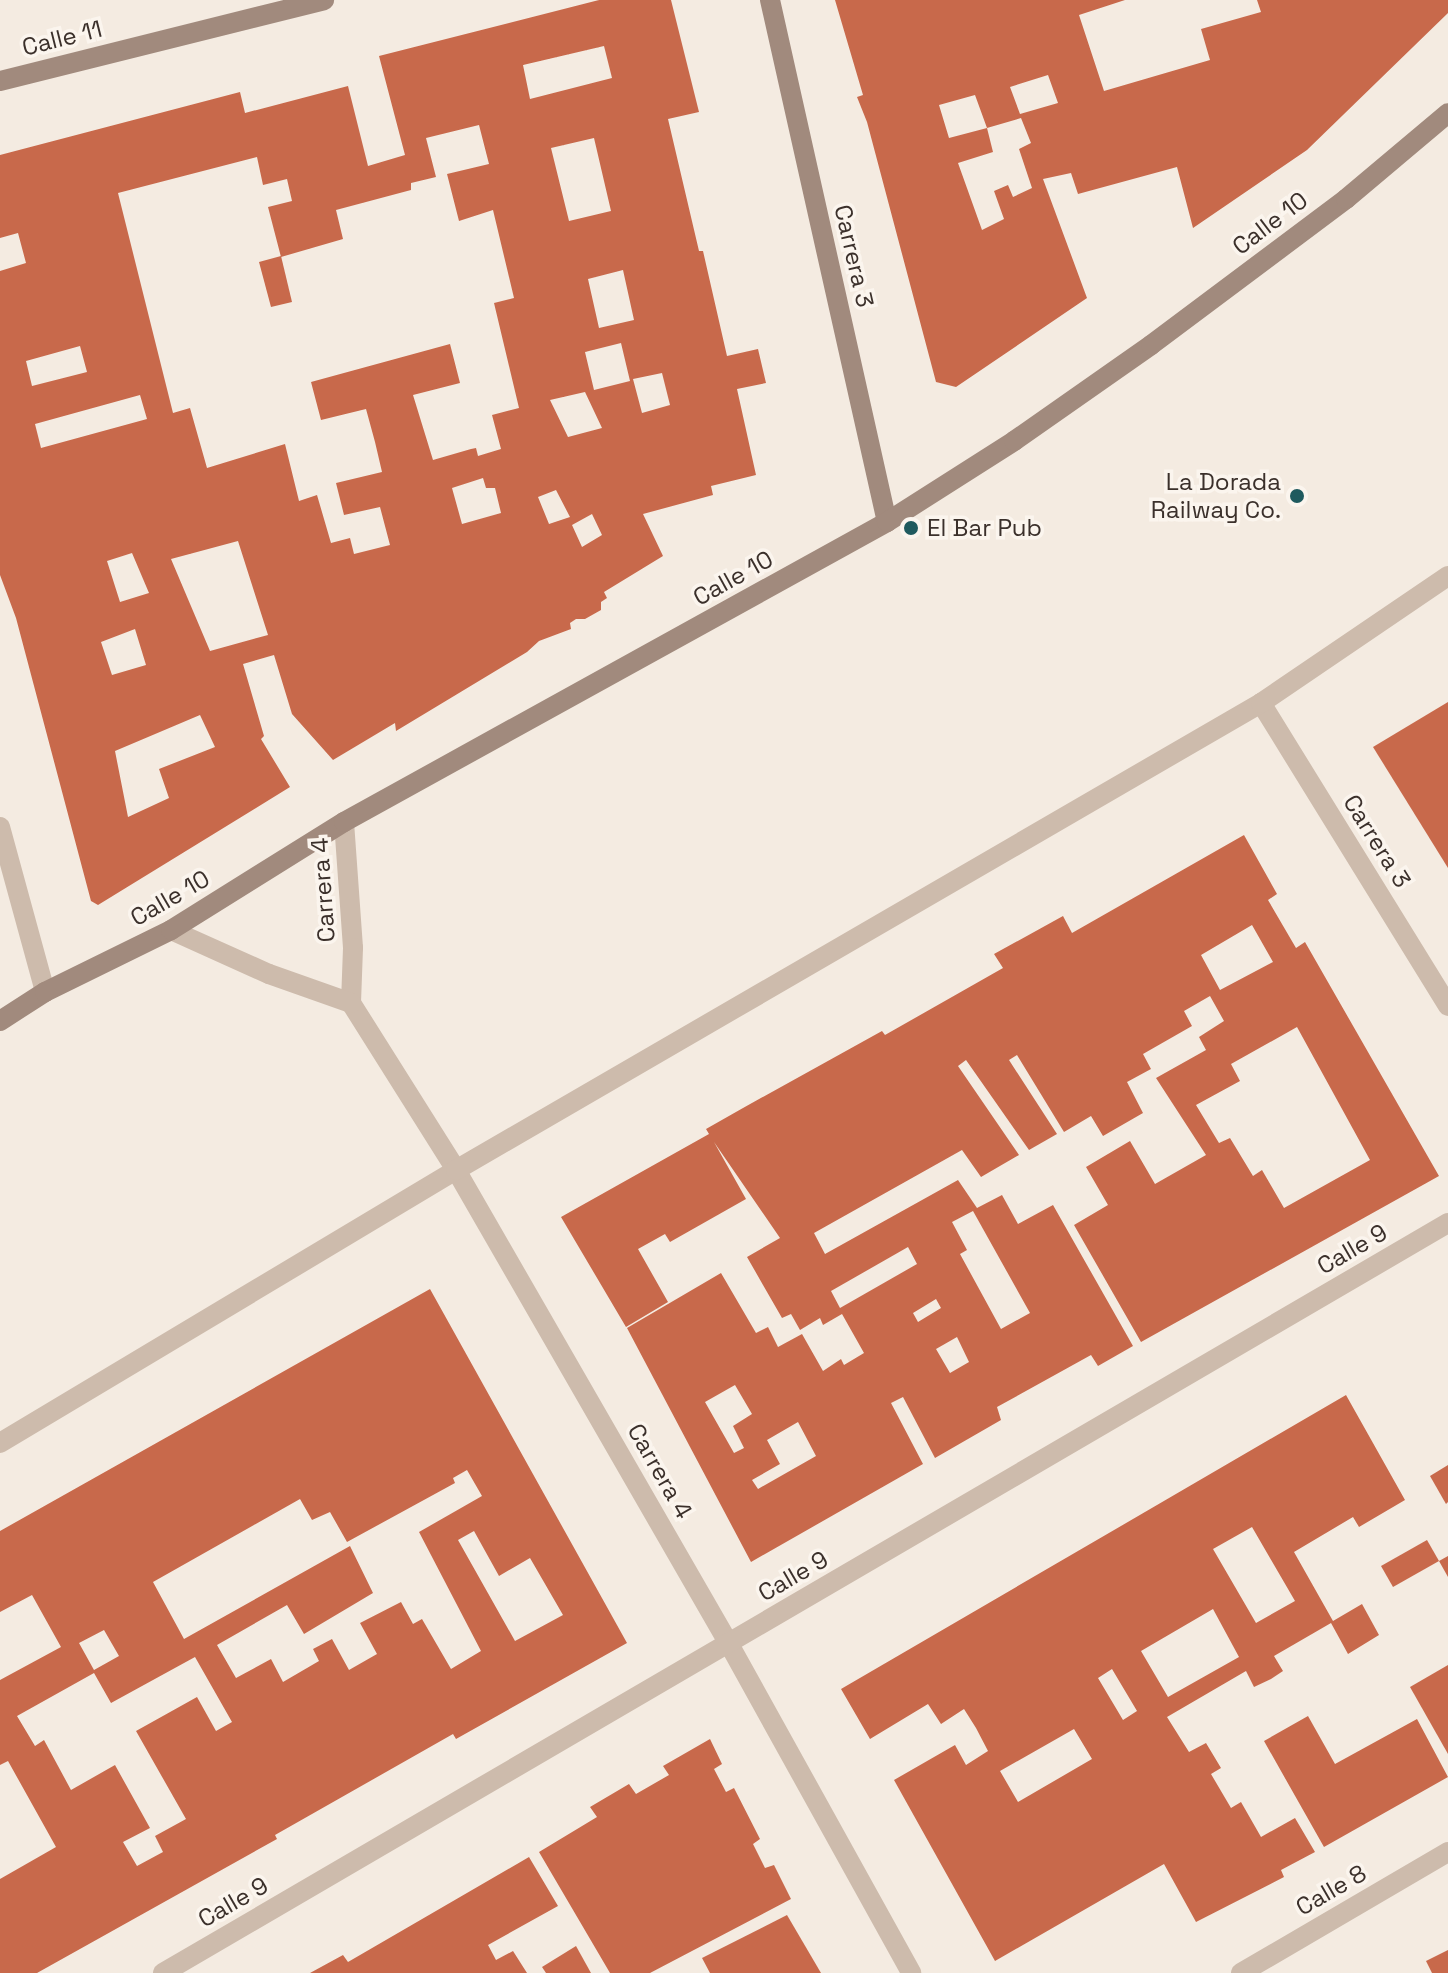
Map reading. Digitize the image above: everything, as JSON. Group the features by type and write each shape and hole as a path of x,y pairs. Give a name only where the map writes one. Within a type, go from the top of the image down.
{"main road":[{"name":"Calle 11","path":"0,81 324,0"},
{"name":"Carrera 3","path":"770,0 887,522"},
{"name":"Calle 10","path":"0,1021 45,992 171,930 344,822 887,522 1014,441 1151,345 1346,199 1448,113"}],"street":[{"path":"0,1443 456,1170 1261,703 1448,576"},
{"name":"Carrera 3","path":"1261,703 1448,1006"},
{"name":"Carrera 4","path":"344,822 353,948 351,1003 456,1170 729,1644 911,1973"},
{"path":"0,827 45,992"},
{"path":"171,930 269,974 351,1003"},
{"name":"Calle 9","path":"163,1973 1448,1223"},
{"name":"Calle 8","path":"1241,1973 1448,1852"}],"building":[{"path":"599,0 671,0 699,112 668,119 699,251 703,251 727,356 758,349 766,383 737,389 756,475 711,486 713,495 643,514 663,556 604,592 607,598 601,602 601,610 585,619 576,619 570,623 571,629 539,641 527,652 396,731 395,723 333,760 292,714 274,655 243,664 264,736 261,739 290,787 98,905 91,901 16,618 0,575 0,271 26,263 18,233 0,238 0,155 240,92 245,113 348,86 368,166 405,155 379,56","holes":["604,46 612,78 530,99 523,65","479,125 489,164 447,174 459,221 493,210 514,298 494,303 519,408 492,415 501,449 478,456 476,448 433,460 413,395 460,383 450,344 311,382 321,420 366,409 375,442 382,472 336,483 344,515 380,507 390,545 354,554 350,538 331,543 317,495 299,501 285,444 207,468 190,408 173,413 118,193 257,157 263,185 287,179 292,201 268,207 281,257 343,239 336,210 411,190 411,183 436,177 426,138","594,138 611,211 569,221 551,148","623,270 634,320 599,328 588,279","621,343 630,381 594,390 585,352","80,346 87,372 32,386 26,361","662,373 670,405 642,413 633,379","585,392 602,428 568,437 550,400","140,395 147,419 41,448 35,424","483,478 486,488 495,488 501,513 462,524 452,488","556,490 570,517 549,524 538,497","592,514 602,535 582,547 572,525","238,541 268,635 210,651 171,559","132,553 149,593 120,602 107,561","135,629 146,665 112,675 101,642","200,715 215,747 159,769 169,798 128,817 115,751"]},
{"path":"835,0 1125,0 1079,15 1104,91 1210,60 1201,29 1261,12 1257,0 1448,0 1448,13 1307,150 1193,228 1177,167 1078,194 1071,173 1043,179 1087,298 956,387 936,382 867,122 857,97 863,95","holes":["1048,75 1058,103 1020,114 1010,87","975,95 987,128 949,138 939,105","1021,118 1031,143 1019,149 1032,188 1013,197 1008,185 994,191 1004,219 982,230 958,163 993,152 987,128"]},
{"path":"281,256 292,302 271,307 259,262"},
{"path":"1448,702 1448,868 1373,747"},
{"path":"1244,835 1277,894 1268,900 1296,948 1305,942 1439,1176 1141,1342 1074,1225 1108,1205 1086,1167 1130,1141 1155,1184 1206,1155 1156,1078 1206,1050 1199,1037 1224,1021 1210,996 1184,1011 1192,1026 1143,1054 1151,1069 1127,1082 1143,1113 1103,1136 1091,1116 1064,1132 1017,1055 1009,1060 1057,1134 1029,1150 966,1060 958,1066 1019,1155 981,1177 962,1150 814,1233 825,1254 958,1180 977,1208 1002,1195 1018,1224 1053,1205 1133,1346 1098,1366 1091,1355 997,1407 1001,1420 935,1458 903,1397 891,1403 923,1464 751,1562 627,1328 721,1273 756,1333 768,1327 778,1347 802,1334 823,1371 841,1359 844,1365 864,1353 842,1314 823,1325 820,1318 800,1330 791,1314 782,1318 747,1257 780,1238 714,1142 746,1199 670,1242 665,1234 638,1249 668,1302 626,1327 561,1217 709,1134 706,1129 743,1108 882,1031 885,1035 1003,968 994,954 1063,916 1072,933","holes":["1252,925 1273,962 1220,990 1201,955","1297,1027 1370,1160 1284,1208 1262,1170 1253,1176 1230,1138 1219,1143 1196,1105 1240,1081 1231,1064","973,1211 1030,1313 1001,1329 960,1254 967,1250 952,1222","908,1247 917,1264 840,1308 831,1291","936,1299 941,1308 918,1322 913,1313","957,1337 969,1362 950,1373 936,1349","735,1385 752,1414 733,1426 744,1448 734,1453 705,1402","798,1422 816,1456 758,1489 752,1480 780,1464 767,1440"]},
{"path":"430,1289 627,1643 456,1739 453,1734 275,1835 277,1839 37,1973 0,1973 0,1879 56,1847 8,1761 0,1765 0,1680 61,1647 32,1595 0,1612 0,1531","holes":["467,1470 482,1496 419,1532 481,1651 451,1669 422,1619 413,1624 401,1602 360,1623 377,1654 349,1670 332,1639 313,1649 319,1661 283,1682 271,1659 236,1678 217,1645 287,1605 304,1634 373,1593 350,1546 184,1639 153,1582 300,1499 312,1520 330,1512 347,1542 455,1483 453,1478","474,1531 499,1576 530,1558 563,1615 515,1641 458,1540","104,1630 119,1656 94,1670 79,1643","195,1657 232,1722 216,1731 197,1697 136,1731 186,1819 155,1836 163,1852 137,1866 123,1842 150,1828 115,1765 71,1790 44,1740 35,1746 17,1716 94,1673 111,1703"]},
{"path":"1346,1395 1405,1500 1359,1527 1353,1517 1294,1552 1333,1621 1362,1604 1379,1635 1348,1654 1331,1623 1274,1656 1283,1671 1271,1679 1254,1687 1246,1671 1167,1717 1189,1752 1206,1743 1221,1768 1211,1774 1231,1808 1241,1802 1261,1837 1295,1818 1315,1852 1281,1870 1284,1877 1196,1922 1164,1864 995,1961 894,1780 955,1745 966,1765 988,1751 976,1728 964,1709 941,1724 928,1704 870,1739 841,1689","holes":["1252,1527 1295,1601 1256,1623 1213,1549","1213,1609 1239,1657 1168,1697 1141,1651","1112,1669 1137,1711 1123,1720 1098,1678","1074,1729 1092,1759 1018,1802 1000,1771"]},
{"path":"1448,1465 1448,1502 1446,1504 1430,1476"},
{"path":"1427,1540 1439,1561 1393,1587 1381,1566"},
{"path":"1448,1556 1448,1577 1439,1561"},
{"path":"1448,1665 1448,1754 1410,1687"},
{"path":"1308,1716 1335,1764 1417,1719 1448,1777 1324,1847 1264,1741"},
{"path":"710,1739 722,1764 714,1769 726,1792 734,1788 760,1839 753,1844 765,1868 774,1865 791,1899 650,1973 610,1973 539,1852 597,1817 590,1807 629,1784 636,1794 669,1775 663,1766"},
{"path":"529,1857 558,1906 488,1945 496,1960 513,1951 527,1973 310,1973 343,1955 348,1962"},
{"path":"787,1915 821,1973 710,1973 702,1958"},
{"path":"576,1946 591,1973 546,1973 542,1967"},
{"path":"1448,1950 1448,1973 1432,1973 1426,1961"}],"place":[{"name":"La Dorada Railway Co.","path":"1297,496"},
{"name":"El Bar Pub","path":"911,528"}]}
